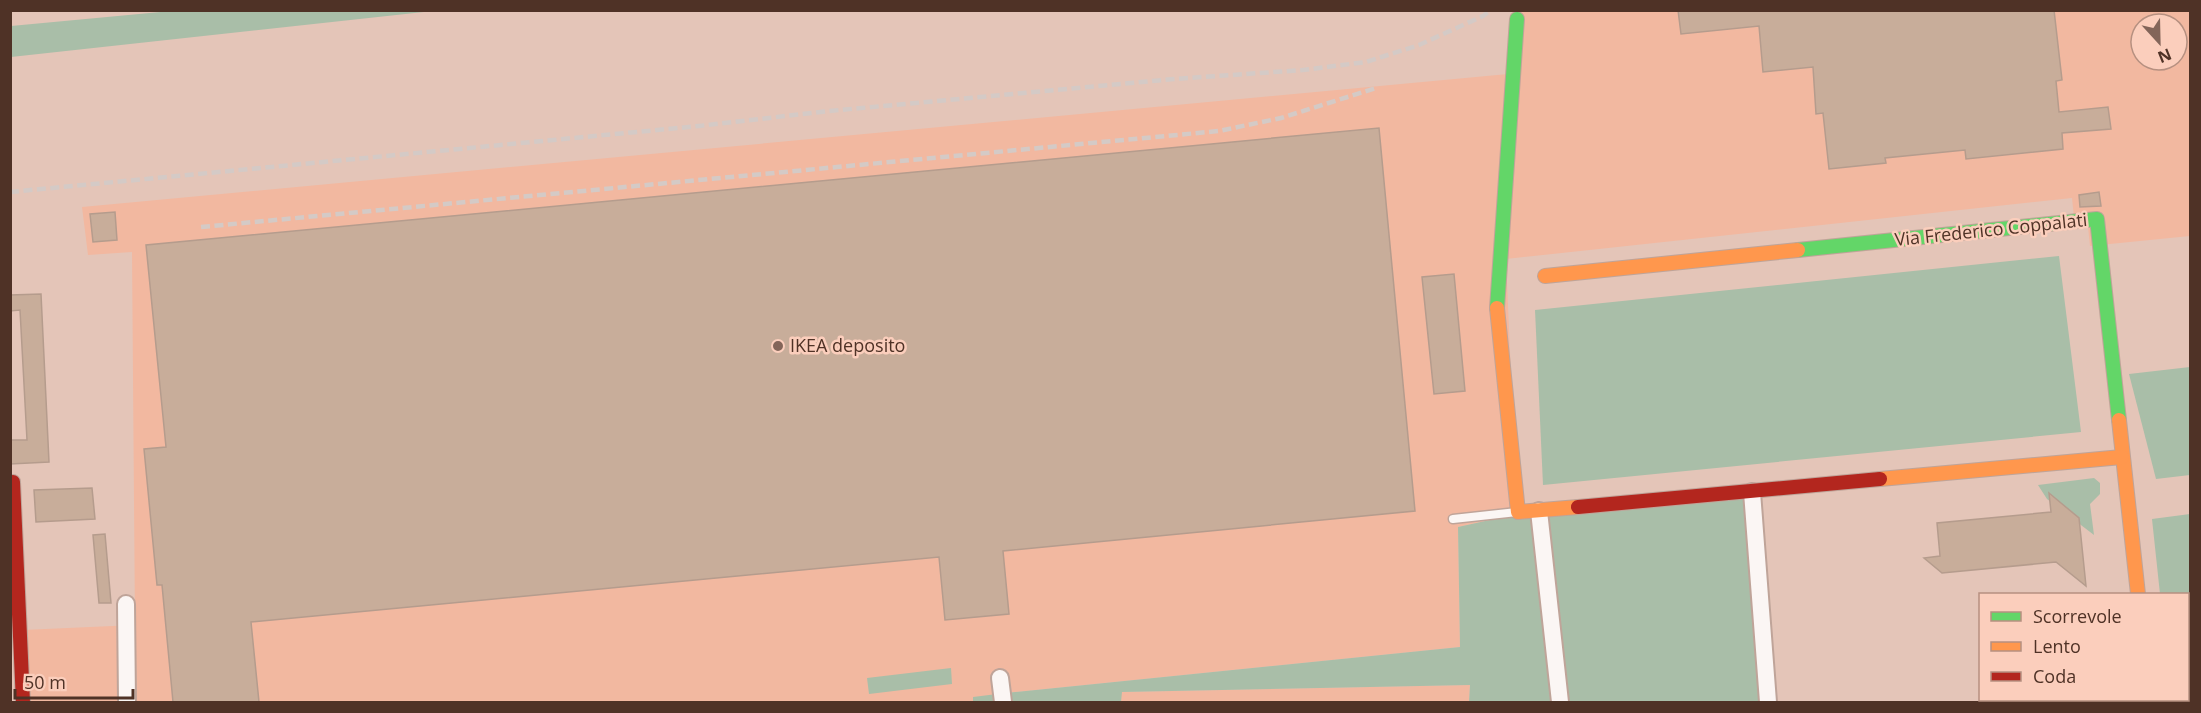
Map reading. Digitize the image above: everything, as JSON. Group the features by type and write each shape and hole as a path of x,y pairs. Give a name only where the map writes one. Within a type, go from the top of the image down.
{"street":[{"path":"1516,19 1497,303 1518,512 2122,457"},
{"name":"Via Frederico Coppalati","path":"1545,276 2097,219 2138,593"},
{"path":"13,482 23,702"},
{"path":"1752,492 1768,702"},
{"path":"1539,511 1560,702"},
{"path":"126,604 127,702"},
{"path":"1000,678 1003,702"}],"lane":[{"path":"1453,519 1518,512"}],"shaded area":[{"path":"1513,11 2190,11 2190,236 2090,246 2088,227 2075,228 2072,198 1506,259 1517,514 1458,527 1460,647 1005,693 1005,702 25,702 23,630 135,625 132,252 88,255 82,207 1508,74"},
{"path":"1470,685 1469,702 1121,702 1121,692"}],"green space":[{"path":"171,11 433,11 11,57 11,26"},
{"path":"2059,256 2081,432 1543,485 1535,310"},
{"path":"2190,367 2190,475 2156,479 2129,374"},
{"path":"2094,478 2100,483 2100,494 2090,504 2094,535 2047,499 2038,485"},
{"path":"1746,491 1763,702 1469,702 1470,685 1122,692 1121,702 973,702 973,697 1005,693 1460,647 1458,527 1517,514"},
{"path":"2190,514 2190,680 2189,593 2160,593 2152,519"},
{"path":"951,668 952,684 869,694 867,678"}],"building":[{"path":"1678,10 2054,10 2062,80 2056,81 2059,112 2108,107 2111,129 2062,133 2063,149 1966,159 1965,150 1885,158 1886,163 1829,169 1823,113 1816,114 1813,67 1763,72 1759,26 1681,34"},
{"name":"IKEA deposito","path":"1379,128 1415,511 1003,551 1009,614 945,620 939,557 251,622 259,702 173,702 162,585 157,585 144,449 166,447 146,245"},
{"path":"2099,192 2101,206 2080,207 2079,195"},
{"path":"115,212 117,240 93,242 90,214"},
{"path":"1454,274 1465,391 1434,394 1422,277"},
{"path":"41,294 49,462 10,464 10,440 27,440 20,310 10,311 10,295"},
{"path":"92,488 95,519 36,522 34,490"},
{"path":"2049,493 2079,518 2086,586 2056,562 1942,573 1924,558 1940,556 1937,523 2051,512"},
{"path":"105,534 111,603 99,603 93,535"}],"railway":[{"path":"10,192 699,126 829,111 1174,79 1303,70 1366,62 1419,45 1483,16 1491,10"},
{"path":"201,227 1219,131 1281,118 1376,88"}],"traffic: fast":[{"path":"1497,308 1517,19"},
{"path":"1798,250 2097,219 2119,420"}],"traffic: slow":[{"path":"1545,276 1798,250"},
{"path":"1497,308 1518,512 1578,507"},
{"path":"2119,420 2138,593"},
{"path":"1880,479 2122,457"}],"traffic: jam":[{"path":"1578,507 1880,479"},
{"path":"13,482 23,702"}],"place":[{"name":"IKEA deposito","path":"778,346"}]}
